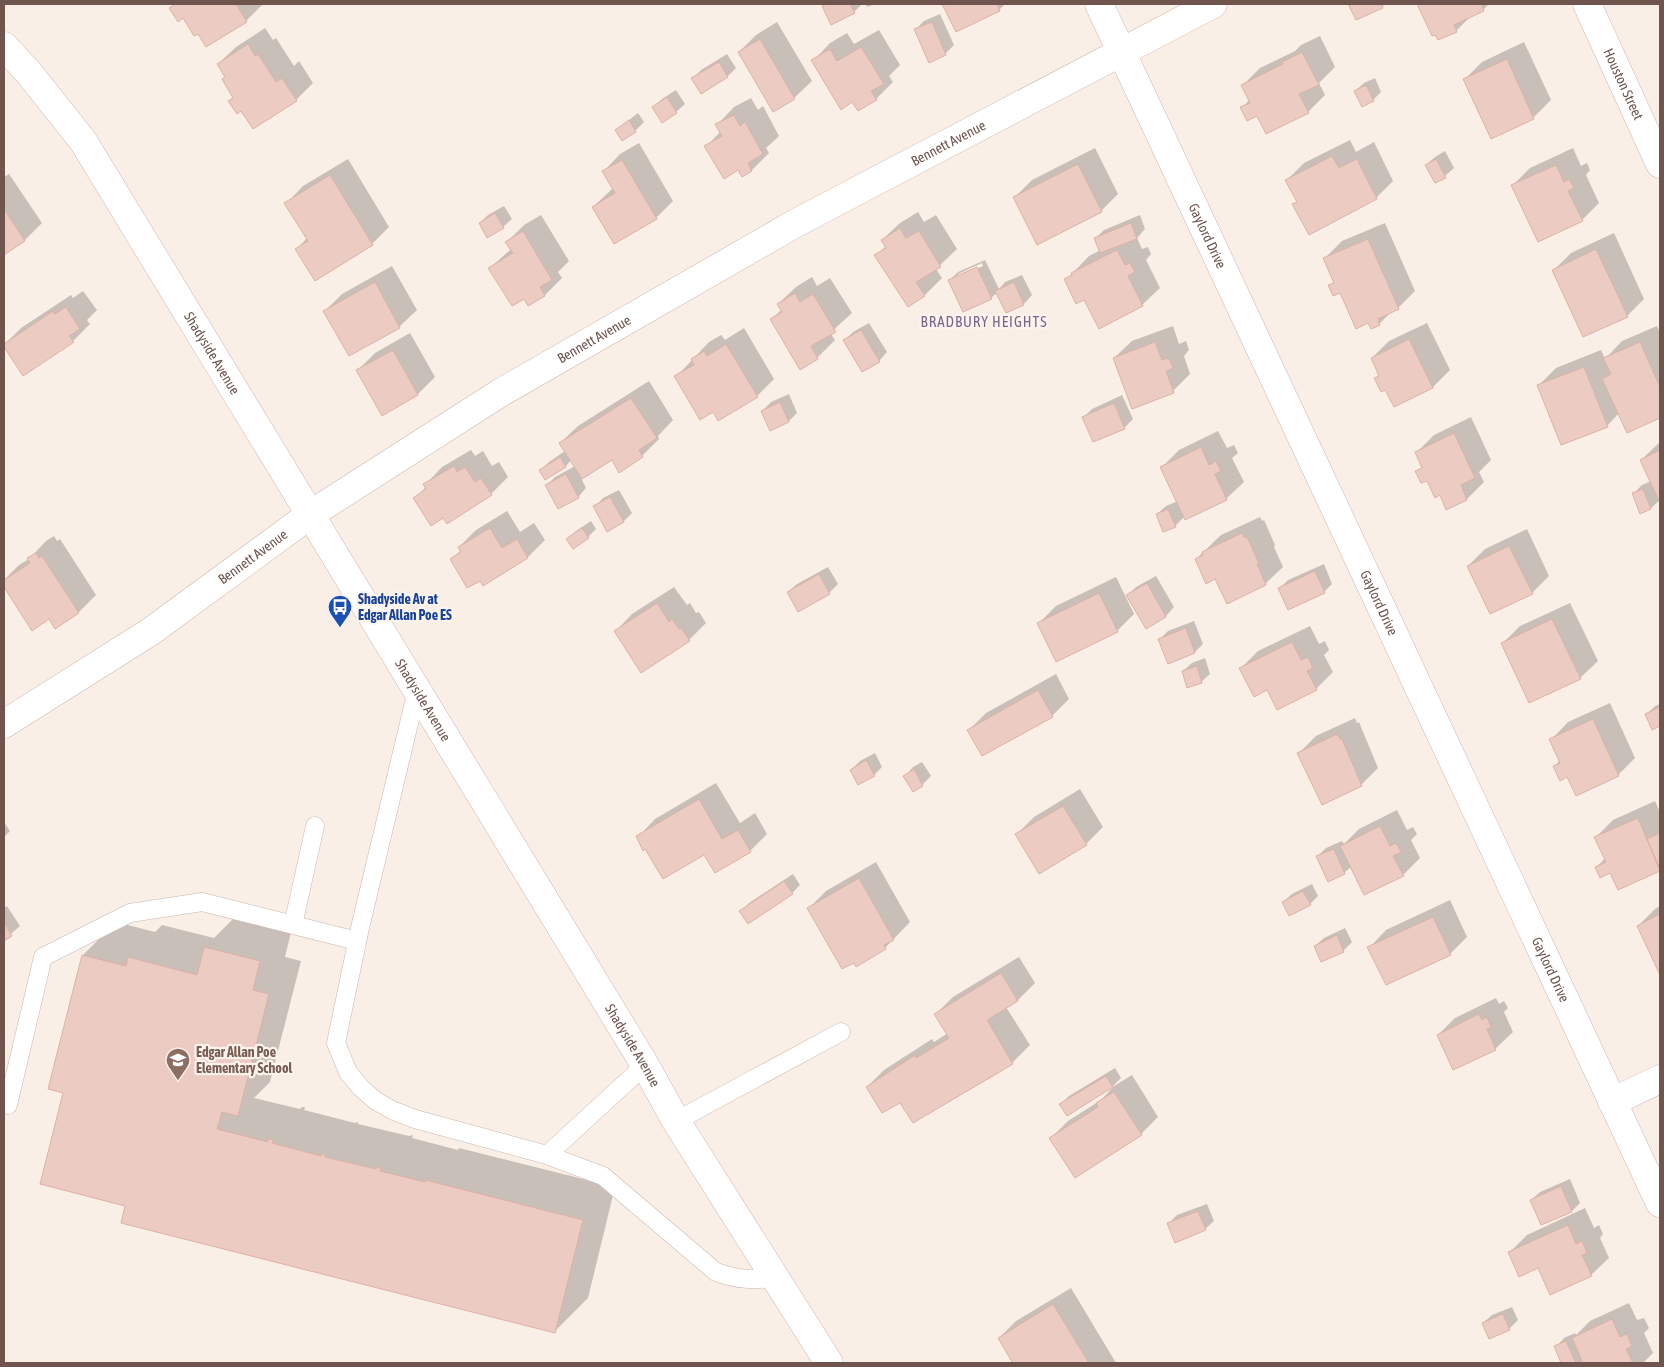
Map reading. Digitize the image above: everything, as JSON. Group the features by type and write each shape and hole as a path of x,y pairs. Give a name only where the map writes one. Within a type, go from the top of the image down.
{"street":[{"name":"Gaylord Drive","path":"1099,4 1660,1203"},
{"name":"Bennett Avenue","path":"4,724 150,632 311,514 500,393 796,223 1213,4"},
{"name":"Houston Street","path":"1587,4 1660,164"},
{"name":"Shadyside Avenue","path":"4,46 29,73 83,141 645,1065 676,1121 829,1363"},
{"path":"1612,1102 1660,1079"}],"lane":[{"path":"417,690 339,1023 336,1043 348,1072 361,1088 376,1101 415,1119 547,1155 603,1176 716,1272 733,1278 751,1280 777,1278"},
{"path":"293,925 315,826"},
{"path":"8,1105 42,957 130,913 202,902 357,941"},
{"path":"676,1121 841,1032"},
{"path":"547,1155 645,1065"}],"building":[{"path":"173,4 236,4 247,22 206,47 198,34 194,36 183,18 178,22 169,8"},
{"path":"827,4 850,4 855,13 831,25 822,6"},
{"path":"942,4 997,4 1000,11 956,32"},
{"path":"1348,4 1381,4 1383,8 1356,20"},
{"path":"1417,4 1481,4 1484,11 1454,25 1457,32 1438,40 1435,35 1432,36"},
{"path":"932,22 946,55 929,63 914,29"},
{"path":"760,39 795,99 773,112 738,52"},
{"path":"248,44 255,56 258,54 276,82 282,78 297,101 253,129 241,111 237,114 228,101 233,98 222,79 225,77 217,64"},
{"path":"861,47 884,84 871,91 877,100 858,111 852,102 841,110 811,60 830,49 837,61"},
{"path":"1302,52 1319,85 1299,94 1309,113 1266,134 1257,116 1247,121 1240,107 1250,103 1241,85 1283,64 1282,62"},
{"path":"1507,59 1534,119 1491,139 1463,79"},
{"path":"719,62 728,77 701,94 691,78"},
{"path":"1366,85 1374,101 1362,107 1354,91"},
{"path":"667,97 677,113 662,123 652,107"},
{"path":"734,115 740,126 745,122 763,154 748,163 752,171 742,177 738,170 724,179 704,146 722,136 715,124"},
{"path":"629,120 636,132 622,141 615,130"},
{"path":"1332,156 1339,168 1357,159 1377,199 1309,235 1292,204 1297,202 1285,180"},
{"path":"1436,159 1446,178 1435,183 1425,165"},
{"path":"622,160 657,219 614,244 592,207 615,193 602,171"},
{"path":"1078,164 1102,212 1037,245 1013,197"},
{"path":"1556,165 1564,182 1569,179 1574,188 1568,191 1583,221 1538,242 1511,185"},
{"path":"330,175 373,245 315,281 295,249 308,241 284,203"},
{"path":"4,209 25,241 4,255"},
{"path":"495,213 504,228 487,238 479,223"},
{"path":"1131,223 1137,239 1100,253 1094,238"},
{"path":"900,228 906,238 919,231 941,267 916,282 925,296 908,307 874,255 886,248 881,240"},
{"path":"523,231 552,280 540,287 545,296 528,306 524,299 512,306 488,268 513,253 505,242"},
{"path":"1368,239 1399,309 1378,319 1380,325 1371,329 1368,323 1356,329 1340,293 1333,296 1328,285 1334,283 1323,258"},
{"path":"1596,249 1628,317 1583,337 1552,270"},
{"path":"1117,250 1125,265 1130,263 1135,272 1128,276 1143,306 1099,329 1084,300 1076,304 1064,279 1072,275 1071,273"},
{"path":"977,267 992,299 963,312 948,280"},
{"path":"375,282 400,328 349,356 323,311"},
{"path":"1014,282 1024,305 1006,313 995,291"},
{"path":"795,293 800,302 813,294 836,332 811,346 818,359 800,370 770,319 782,312 777,304"},
{"path":"66,307 80,329 69,336 74,342 23,376 4,347 4,344 53,311 55,314"},
{"path":"861,330 880,362 862,372 843,340"},
{"path":"1409,339 1433,388 1394,407 1385,390 1381,392 1374,378 1379,376 1371,358"},
{"path":"1155,342 1162,360 1169,358 1173,368 1166,371 1174,393 1132,409 1113,358"},
{"path":"1640,342 1660,387 1660,418 1627,433 1602,379 1611,374 1603,358"},
{"path":"726,344 758,397 718,421 713,412 700,420 674,376 694,365 691,359 704,351 707,356"},
{"path":"393,350 418,395 382,416 356,370"},
{"path":"1584,367 1608,427 1561,445 1537,385"},
{"path":"631,398 657,438 639,450 643,457 619,473 612,460 582,479 559,443"},
{"path":"780,402 789,422 770,431 761,411"},
{"path":"1114,403 1125,429 1093,442 1082,417"},
{"path":"1454,433 1475,478 1461,485 1467,500 1446,510 1440,495 1435,498 1427,481 1421,483 1415,471 1422,468 1415,452"},
{"path":"1201,447 1209,465 1216,461 1221,471 1215,474 1227,500 1185,520 1160,467"},
{"path":"1660,450 1660,503 1640,460"},
{"path":"560,457 566,467 545,480 539,470"},
{"path":"454,466 457,472 465,467 475,482 481,478 492,495 447,524 443,518 431,526 413,498 426,489 423,484"},
{"path":"566,474 579,498 558,509 545,485"},
{"path":"1643,489 1651,509 1640,514 1632,493"},
{"path":"610,497 624,522 607,532 593,506"},
{"path":"1168,509 1176,527 1163,532 1156,514"},
{"path":"490,528 502,548 517,539 528,558 483,586 480,581 467,588 450,559 461,552 458,547"},
{"path":"582,528 589,538 573,549 566,539"},
{"path":"1242,533 1245,538 1247,537 1259,563 1257,564 1266,585 1227,604 1215,579 1206,584 1195,559 1203,555 1202,552"},
{"path":"1509,546 1533,594 1490,614 1467,566"},
{"path":"36,553 39,558 42,556 79,613 55,629 49,619 32,631 4,587 4,580 30,563 27,558"},
{"path":"1315,571 1325,593 1288,610 1278,588"},
{"path":"819,574 830,594 798,612 787,592"},
{"path":"1147,583 1166,617 1146,629 1126,595"},
{"path":"1099,593 1118,632 1056,662 1037,623"},
{"path":"657,603 669,622 672,619 690,641 641,673 614,631"},
{"path":"1552,619 1581,679 1529,703 1501,643"},
{"path":"1186,628 1195,653 1168,664 1158,639"},
{"path":"1292,642 1301,660 1308,657 1313,668 1307,671 1317,690 1277,710 1267,690 1254,697 1239,668"},
{"path":"1197,666 1202,683 1187,688 1182,671"},
{"path":"1038,690 1053,717 982,756 967,730"},
{"path":"1660,707 1660,726 1652,730 1645,714"},
{"path":"1593,719 1619,776 1576,796 1567,777 1560,781 1553,766 1560,763 1549,739"},
{"path":"1337,734 1342,739 1362,786 1322,805 1297,753"},
{"path":"866,760 875,776 858,785 850,770"},
{"path":"914,769 923,786 913,792 903,776"},
{"path":"699,799 722,839 738,830 751,852 715,873 704,855 663,879 645,849 643,851 636,836"},
{"path":"1063,806 1087,845 1039,874 1015,834"},
{"path":"1638,818 1660,871 1618,890 1610,873 1600,878 1595,867 1606,862 1594,837"},
{"path":"1380,826 1390,846 1396,843 1401,852 1393,856 1404,876 1364,895 1340,846"},
{"path":"1660,833 1660,869 1647,839"},
{"path":"1334,849 1345,874 1328,882 1316,856"},
{"path":"859,878 894,940 884,945 886,949 856,967 854,963 842,969 807,908"},
{"path":"784,881 793,894 748,924 739,911"},
{"path":"1303,891 1311,905 1289,916 1282,902"},
{"path":"1660,914 1660,975 1637,926"},
{"path":"1433,917 1451,955 1386,985 1367,947"},
{"path":"4,922 12,936 4,941"},
{"path":"1337,935 1344,952 1321,962 1314,946"},
{"path":"204,947 260,961 253,990 269,994 238,1116 222,1112 217,1129 268,1142 268,1139 273,1140 272,1143 321,1156 322,1154 326,1155 325,1157 376,1169 377,1167 381,1168 380,1171 425,1182 425,1180 583,1220 555,1333 121,1223 125,1206 40,1184 63,1093 48,1089 82,955 126,966 128,957 197,975"},
{"path":"1001,973 1018,1001 987,1020 1013,1064 913,1123 900,1103 882,1113 866,1087 915,1055 916,1058 949,1038 934,1014"},
{"path":"1479,1014 1482,1020 1487,1017 1491,1027 1487,1029 1496,1050 1453,1070 1437,1035"},
{"path":"1106,1076 1113,1087 1067,1116 1059,1104"},
{"path":"1114,1092 1142,1135 1075,1178 1049,1138 1098,1107 1096,1103"},
{"path":"1561,1186 1572,1212 1541,1225 1530,1200"},
{"path":"1198,1211 1206,1230 1175,1243 1167,1223"},
{"path":"1568,1225 1576,1244 1582,1241 1587,1253 1582,1255 1592,1276 1550,1295 1538,1268 1519,1277 1508,1252"},
{"path":"1053,1304 1089,1363 1010,1363 1012,1362 998,1338"},
{"path":"1503,1314 1510,1330 1489,1339 1482,1323"},
{"path":"1612,1319 1620,1337 1627,1334 1632,1346 1626,1349 1633,1363 1583,1363 1572,1338"},
{"path":"1566,1341 1576,1363 1561,1363 1554,1346"}],"place":[{"name":"Shadyside Av at Edgar Allan Poe ES","path":"340,628"},
{"name":"Edgar Allan Poe Elementary School","path":"178,1081"}],"district":[{"name":"BRADBURY HEIGHTS","path":"984,322"}]}
